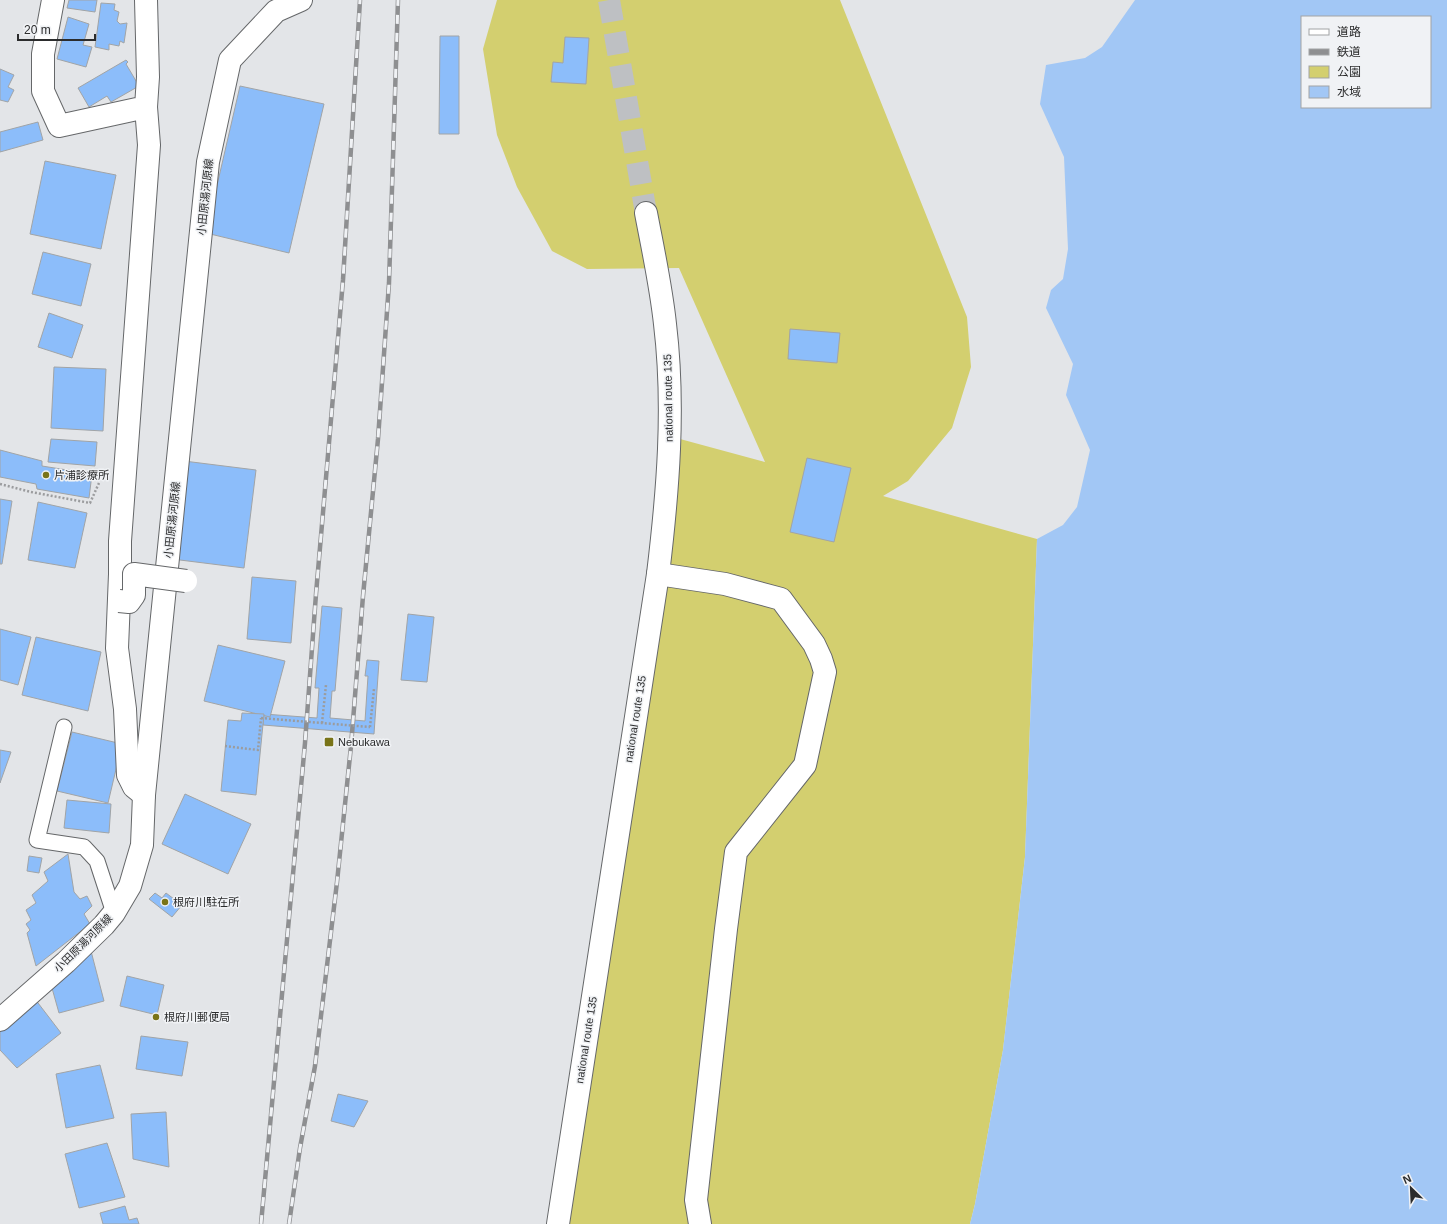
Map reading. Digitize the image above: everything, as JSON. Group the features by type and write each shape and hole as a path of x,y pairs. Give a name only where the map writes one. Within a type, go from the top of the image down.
{"main road":[{"path":"53,0 42,54 43,91 59,126 146,106"},
{"path":"144,795 134,787 128,775 125,709 117,648 120,541 149,145 146,106 148,77 146,0"},
{"name":"小田原湯河原線","path":"0,1020 66,962 104,925 114,913 130,886 142,845 144,795 208,162 230,60 276,11 301,0"},
{"name":"national route 135","path":"558,1224 658,574 668,473 669,380 665,324 661,290 646,213"},
{"path":"119,601 129,602 134,595 134,574 186,581"},
{"path":"658,574 725,584 781,599 814,644 825,672 805,766 736,852 696,1200 700,1224"}],"lane":[{"path":"64,727 37,840 84,847 97,861 114,913"}],"path":[{"path":"0,484 31,492 90,503 100,481 100,489"},
{"path":"322,723 326,685"},
{"path":"225,746 258,750 261,718 370,727 374,690"}],"green space":[{"path":"497,0 840,0 967,317 971,367 952,428 908,481 883,496 1037,539 1025,857 1003,1050 970,1224 566,1224 669,436 765,462 679,268 587,269 552,251 517,187 497,135 483,49"}],"water":[{"path":"1135,0 1447,0 1447,1224 970,1224 1003,1050 1025,857 1037,539 1063,525 1077,507 1090,450 1066,395 1073,364 1046,308 1051,290 1063,279 1068,249 1064,157 1040,104 1046,65 1085,58 1102,47"}],"building":[{"path":"69,0 97,0 95,12 67,8"},
{"path":"101,3 115,4 114,10 119,12 117,21 120,24 127,23 124,43 120,41 119,46 109,44 109,50 95,47"},
{"path":"68,17 89,24 83,45 92,47 86,67 57,59"},
{"path":"440,36 459,36 459,134 439,134"},
{"path":"565,37 589,38 586,84 551,82 553,62 563,63"},
{"path":"126,60 128,62 126,64 139,86 111,102 107,96 89,107 78,88"},
{"path":"0,69 14,75 8,87 14,90 8,102 0,100"},
{"path":"240,86 324,104 289,253 206,233"},
{"path":"38,122 43,140 0,152 0,132"},
{"path":"45,161 116,175 101,249 30,234"},
{"path":"43,252 91,264 81,306 32,294"},
{"path":"49,313 83,325 72,358 38,347"},
{"path":"790,329 840,333 837,363 788,359"},
{"path":"54,367 106,369 103,431 51,428"},
{"path":"51,439 97,442 95,466 48,462"},
{"name":"片浦診療所","path":"0,450 42,461 42,466 92,474 89,498 37,489 36,484 0,477"},
{"path":"807,458 851,468 834,542 790,532"},
{"path":"184,461 256,470 244,568 172,559"},
{"path":"0,499 12,501 2,564 0,564"},
{"path":"38,502 87,513 75,568 28,560"},
{"path":"252,577 296,581 291,643 247,639"},
{"path":"322,606 342,608 335,691 332,691 330,718 365,721 368,676 365,676 367,660 379,661 374,734 263,725 264,714 317,718 319,688 315,688"},
{"path":"408,614 434,617 427,682 401,680"},
{"path":"0,629 31,637 18,685 0,680"},
{"path":"36,637 101,652 88,711 22,695"},
{"path":"218,645 285,661 270,717 204,701"},
{"path":"242,713 264,714 256,795 221,791 228,720 241,721"},
{"path":"72,732 122,744 108,803 57,791"},
{"path":"0,750 11,752 0,783"},
{"path":"185,794 251,824 228,874 162,844"},
{"path":"67,800 111,804 109,833 64,828"},
{"path":"68,854 74,892 80,899 87,896 92,906 84,914 90,924 36,966 27,933 30,930 26,924 31,920 26,910 36,903 32,895 48,881 44,872"},
{"path":"29,856 42,858 39,873 27,871"},
{"name":"根府川駐在所","path":"155,893 162,898 166,893 182,905 172,917 149,899"},
{"path":"91,951 104,1001 59,1013 50,981"},
{"path":"127,976 164,985 157,1015 120,1006"},
{"path":"35,999 61,1033 17,1068 0,1050 0,1030"},
{"path":"141,1036 188,1042 182,1076 136,1069"},
{"path":"100,1065 114,1118 66,1128 56,1074"},
{"path":"338,1094 368,1101 354,1127 331,1121"},
{"path":"166,1112 169,1167 133,1159 131,1114"},
{"path":"107,1143 125,1197 79,1208 65,1154"},
{"path":"125,1206 129,1220 137,1218 139,1224 103,1224 100,1213"}],"tunnel":[{"path":"609,0 646,213"}],"railway":[{"path":"261,1224 305,743 316,594 343,280 360,0"},
{"path":"289,1224 300,1148 315,1066 337,882 351,746 378,439 389,283 398,0"}],"place":[{"name":"片浦診療所","path":"46,475"},
{"name":"Nebukawa","path":"329,742"},
{"name":"根府川駐在所","path":"165,902"},
{"name":"根府川郵便局","path":"156,1017"}]}
